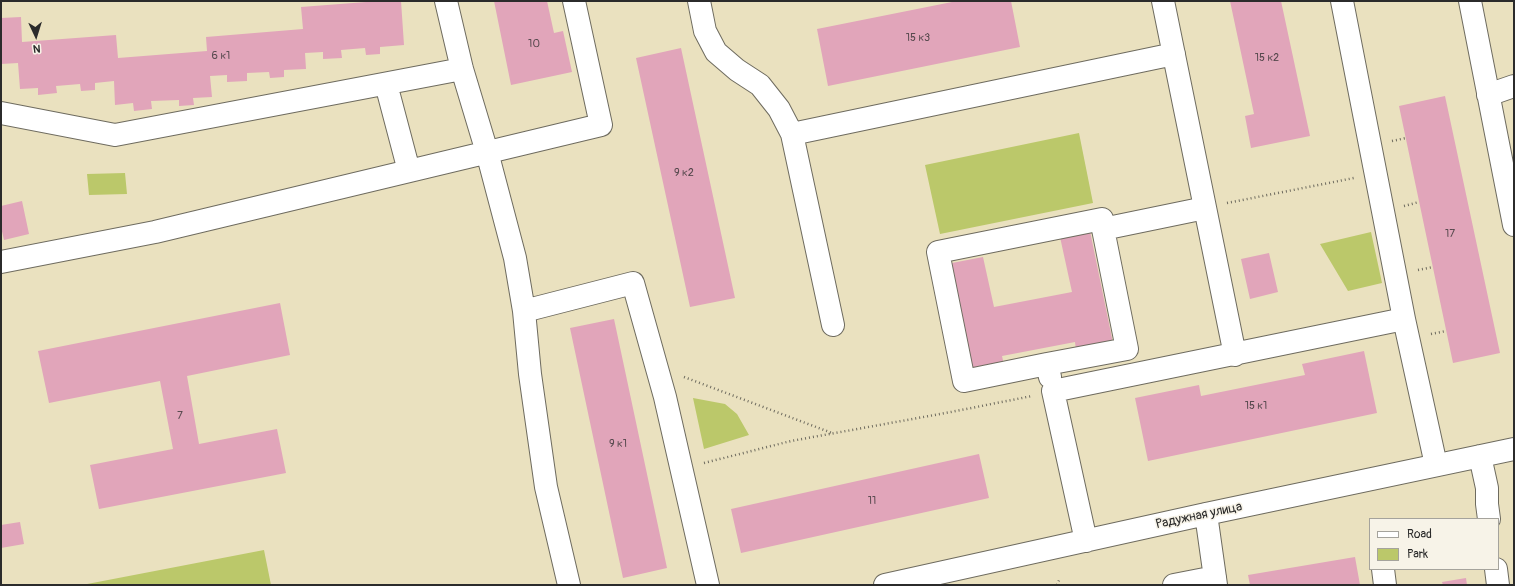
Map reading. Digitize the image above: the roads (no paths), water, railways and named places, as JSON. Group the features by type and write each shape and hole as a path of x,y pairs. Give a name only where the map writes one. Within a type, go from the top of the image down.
{"street":[{"path":"446,1 462,70 487,152 515,258 524,311 530,374 546,487 569,585"},
{"path":"1,262 155,232 601,125 574,1"},
{"path":"699,1 706,31 716,52 737,70 760,85 779,110 792,134 833,325"},
{"path":"1163,1 1234,355"},
{"path":"1342,1 1404,319 1436,466"},
{"path":"1470,1 1514,226"},
{"path":"792,134 1174,54"},
{"path":"1,113 115,135 462,70"},
{"path":"386,84 409,171"},
{"path":"1488,95 1514,86"},
{"path":"1104,229 1205,208"},
{"path":"1050,378 1127,349 1102,219 938,252 964,381 1050,378 1234,355 1404,319"},
{"path":"524,311 634,283 682,469 708,585"},
{"path":"1050,378 1086,541"},
{"name":"Радужная улица","path":"886,585 1206,514 1514,449"},
{"path":"1480,456 1487,488 1489,518"},
{"path":"1174,585 1215,581 1206,514"},
{"path":"1383,570 1385,585"},
{"path":"1496,570 1498,585"}]}
